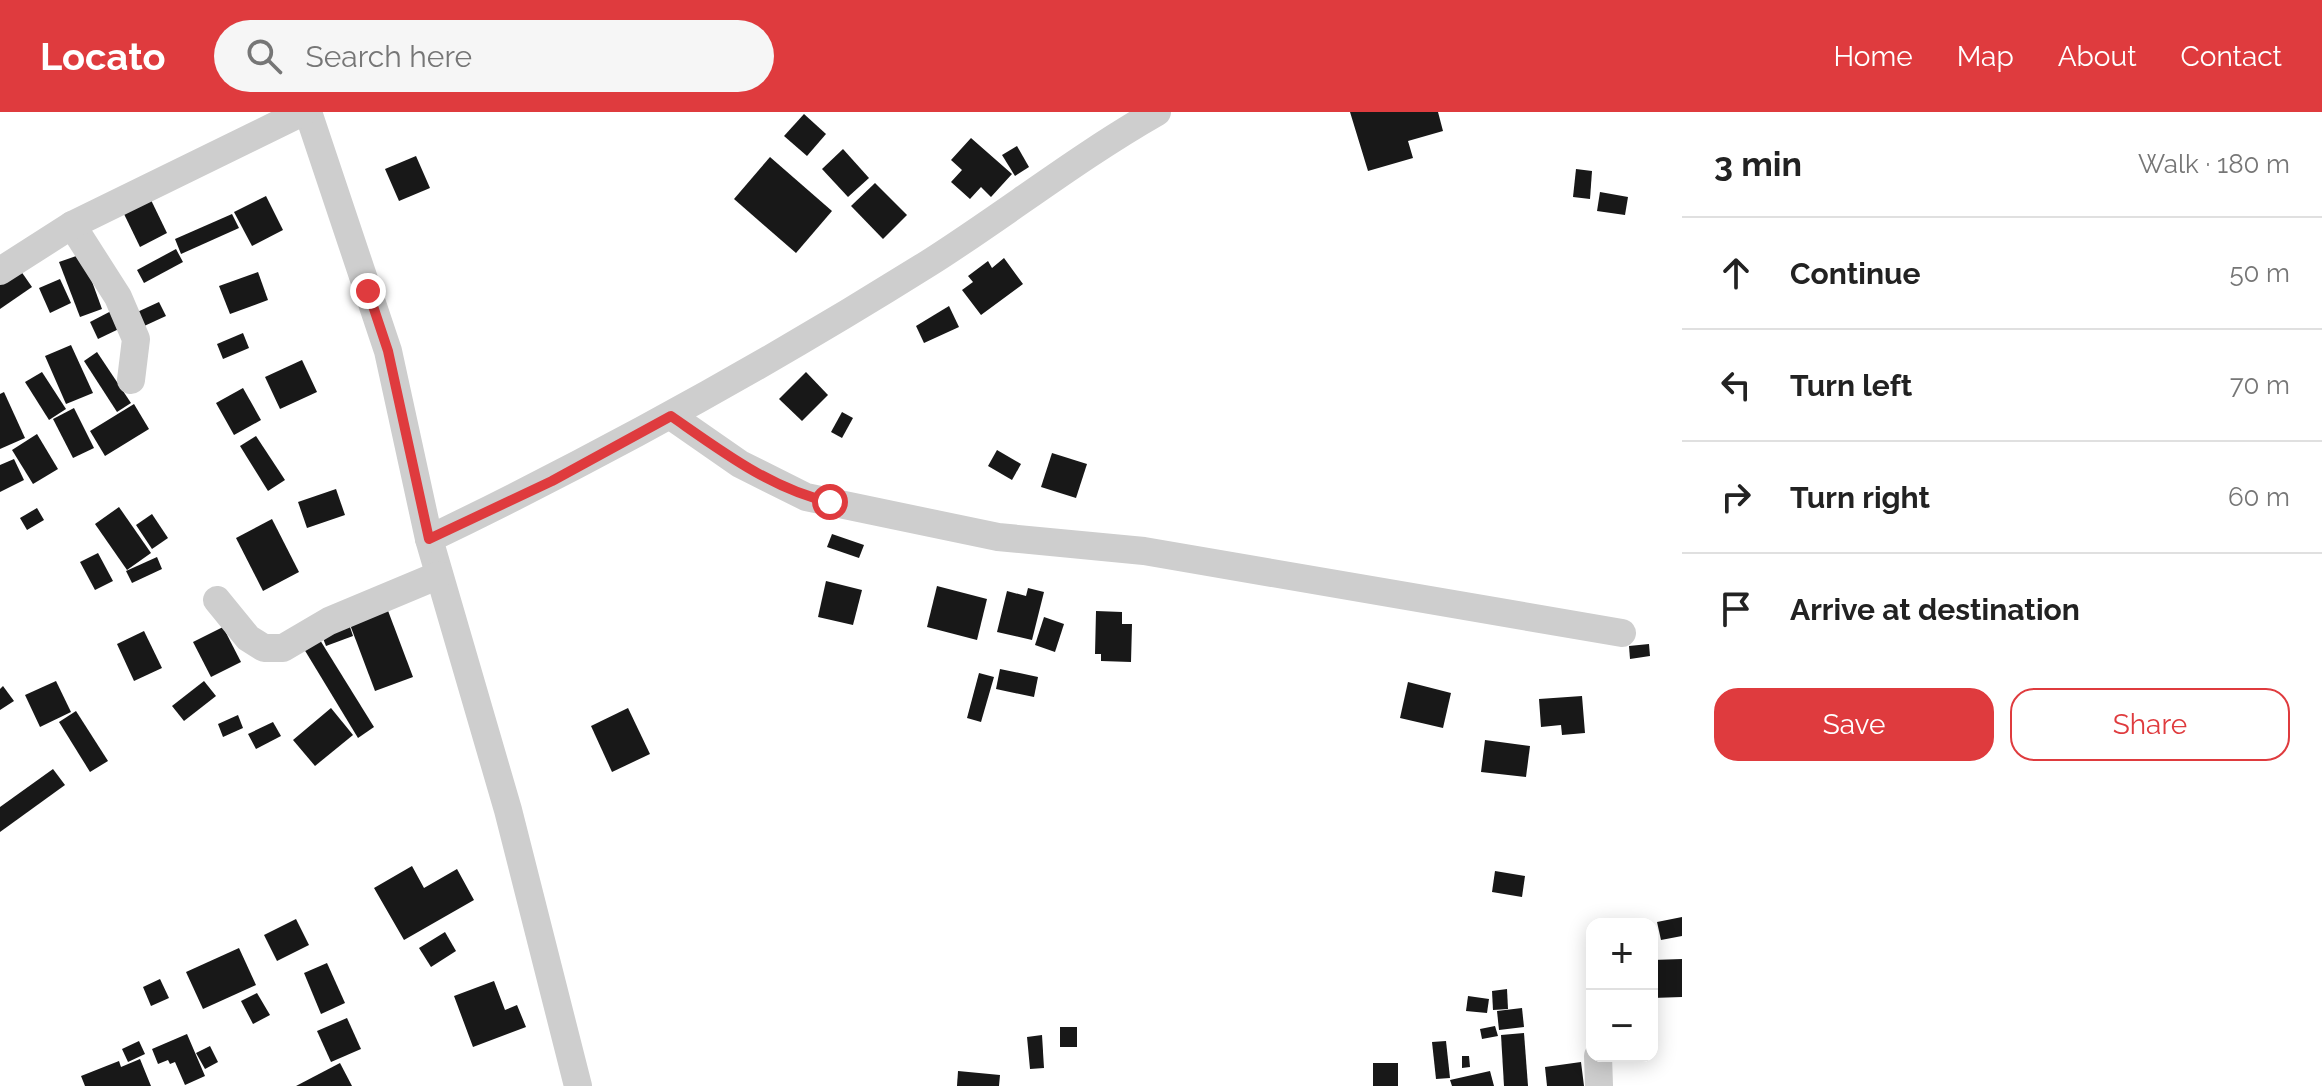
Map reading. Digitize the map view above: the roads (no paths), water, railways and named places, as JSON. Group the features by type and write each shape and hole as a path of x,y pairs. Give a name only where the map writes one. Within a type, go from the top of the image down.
{"street":[{"path":"0,271 72,225 306,112 388,351 429,539 508,810 578,1086"},
{"path":"429,539 552,481 671,416 930,262 1157,112"},
{"path":"72,225 118,297 136,339 131,380"},
{"path":"671,416 740,464 806,497 998,537 1144,551 1622,633"},
{"path":"217,600 248,638 264,648 283,648 329,621 439,575"},
{"path":"1598,1062 1599,1086"}]}
